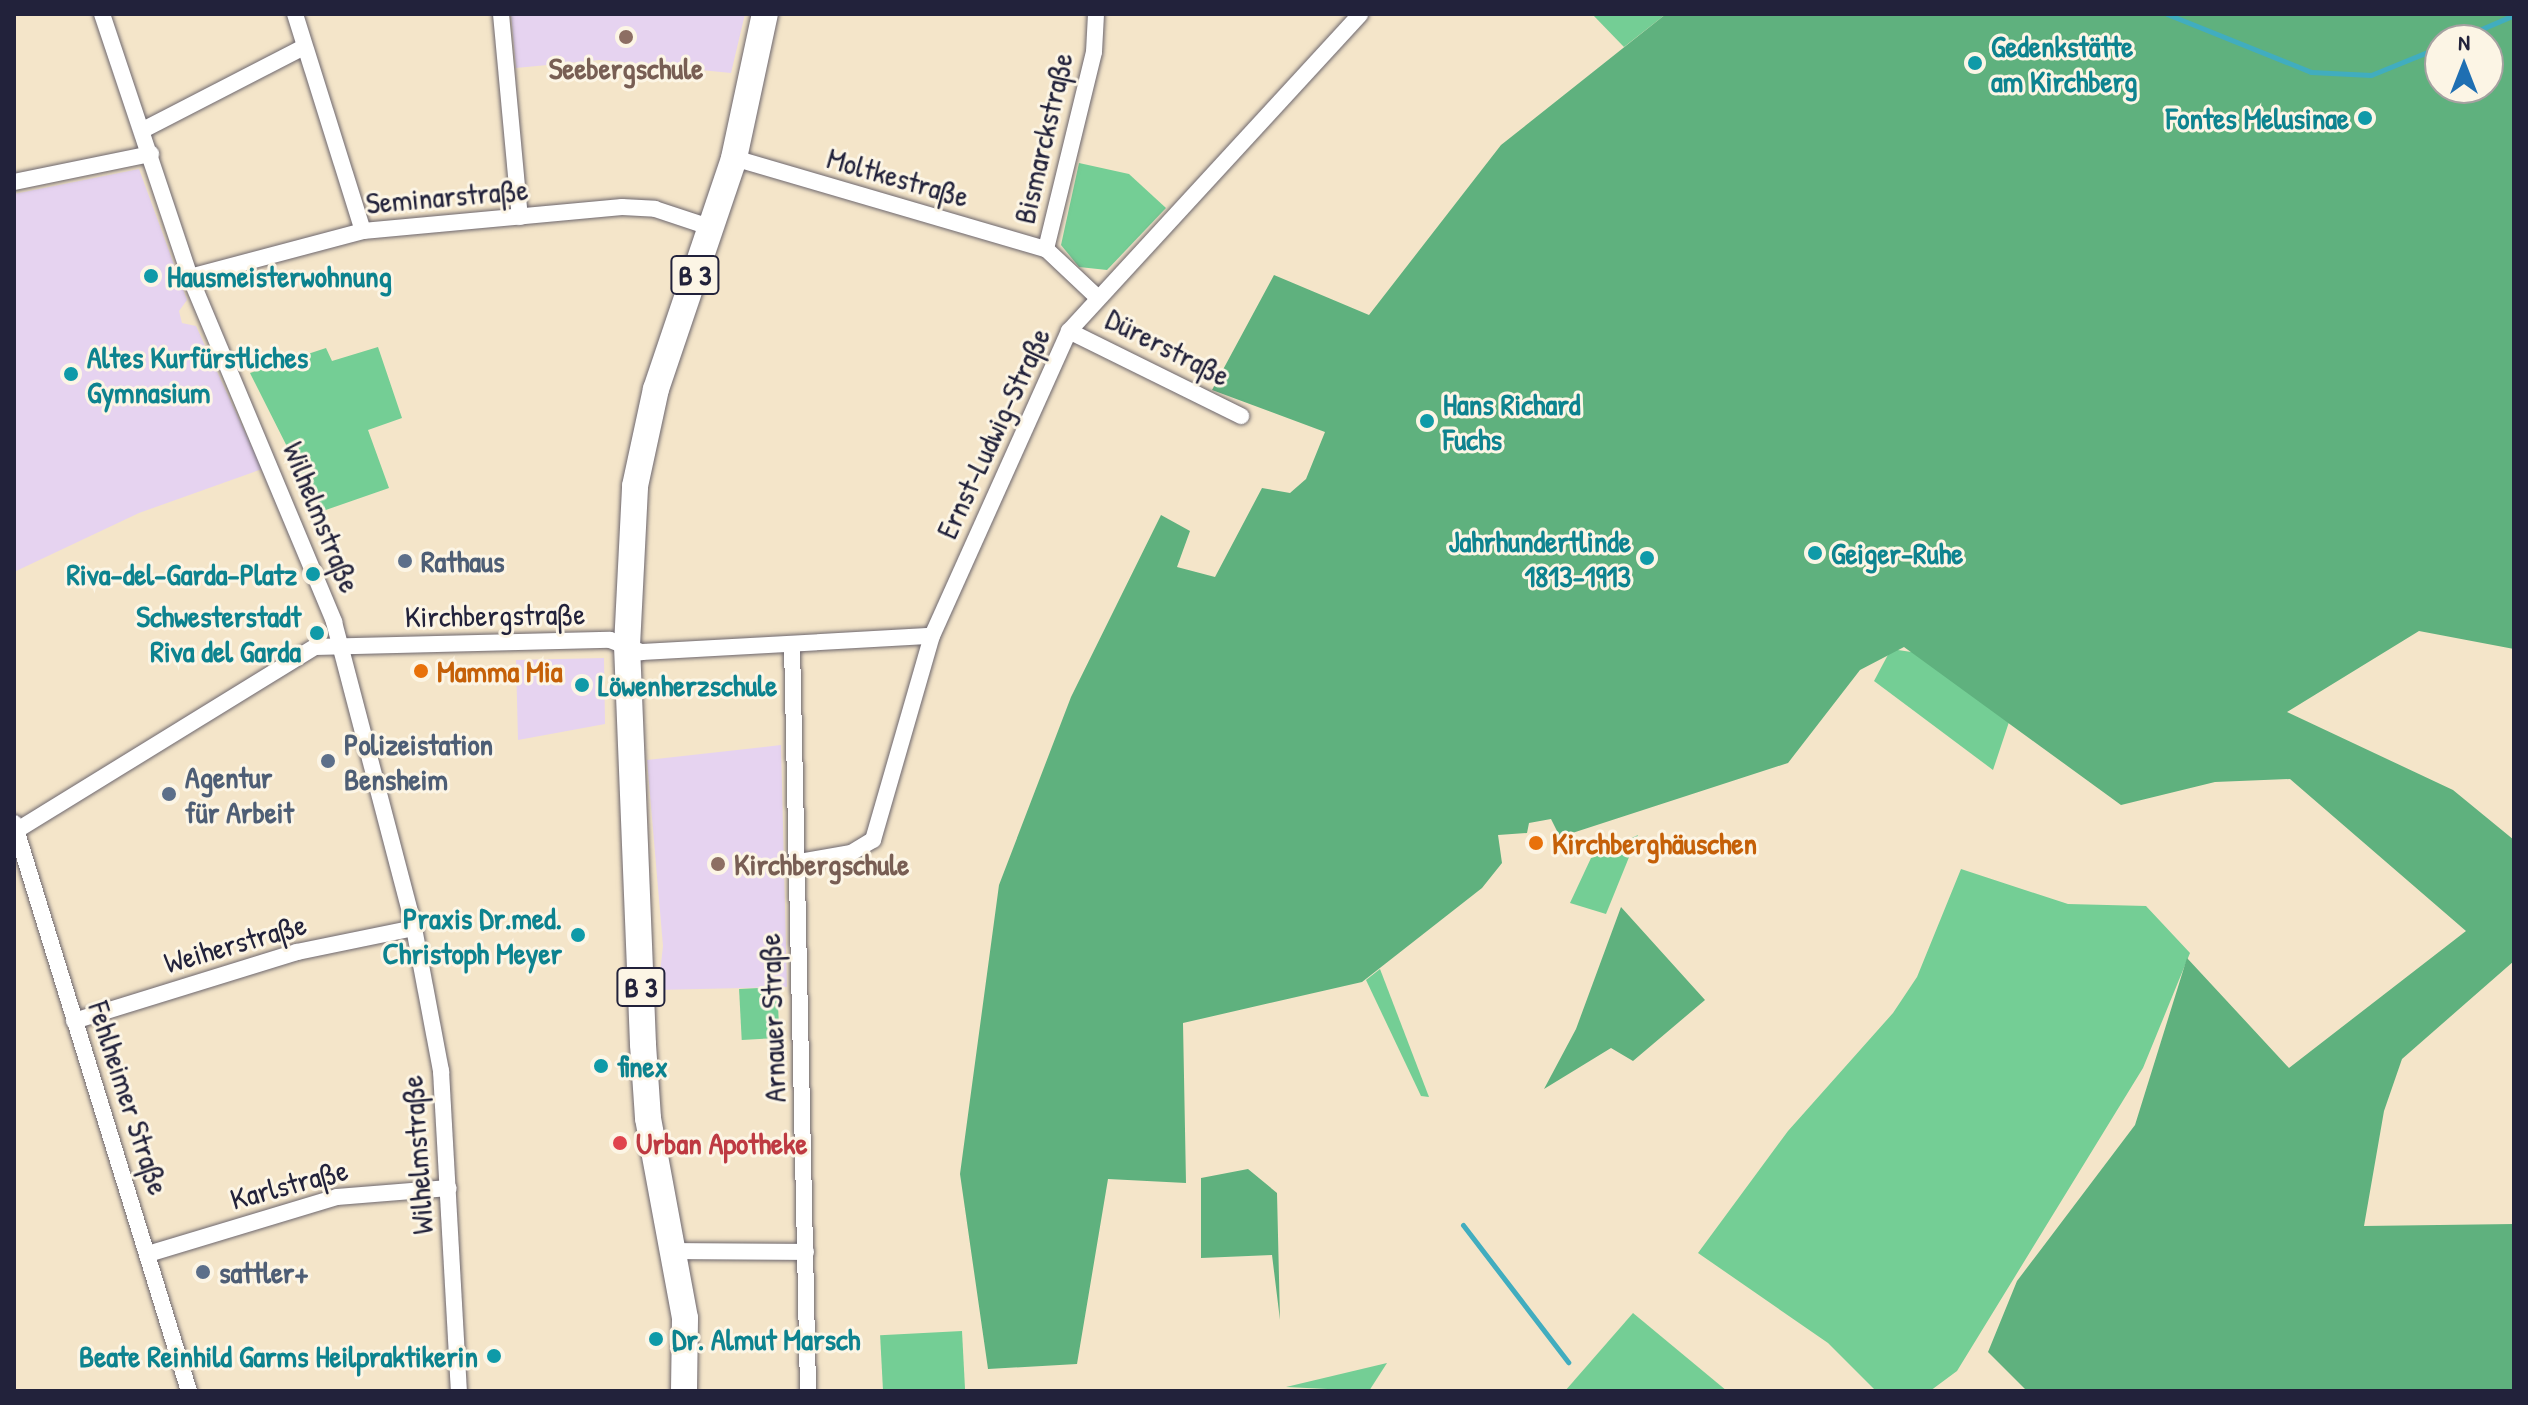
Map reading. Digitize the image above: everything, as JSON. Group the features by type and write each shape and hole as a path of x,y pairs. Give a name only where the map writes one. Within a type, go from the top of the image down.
{"main road":[{"name":"B 3","path":"684,1391 685,1318 648,1118 627,646 635,486 656,389 734,158 765,14"}],"street":[{"name":"Wilhelmstraße","path":"102,14 190,277 276,472 275,491 334,622 337,645 414,928 441,1071 459,1391"},
{"path":"295,14 363,231"},
{"path":"501,14 520,217"},
{"name":"Bismarckstraße","path":"1096,14 1094,52 1046,249 1098,298"},
{"name":"Ernst-Ludwig-Straße","path":"794,863 851,853 873,840 932,636 1069,331 1360,14"},
{"path":"143,130 304,47"},
{"path":"14,182 151,154"},
{"name":"Moltkestraße","path":"734,158 1046,249"},
{"name":"Seminarstraße","path":"190,277 363,231 655,209 712,228"},
{"name":"Dürerstraße","path":"1069,331 1241,416"},
{"name":"Kirchbergstraße","path":"15,829 302,651 337,645 610,640 642,652 932,636"},
{"name":"Arnauer Straße","path":"792,644 794,863 808,1391"},
{"name":"Fehlheimer Straße","path":"15,829 189,1391"},
{"name":"Weiherstraße","path":"74,1021 297,952 414,928"},
{"name":"Karlstraße","path":"148,1254 337,1197 449,1188"},
{"path":"673,1251 806,1252"}],"shaded area":[{"name":"Seebergschule","path":"511,14 745,14 731,73 600,60 516,68"},
{"name":"Altes Kurfürstliches Gymnasium","path":"139,169 187,300 179,311 182,323 196,326 262,469 139,513 14,572 14,194"},
{"path":"604,658 605,724 518,740 516,660"},
{"name":"Kirchbergschule","path":"781,745 787,987 658,990 663,946 647,760"}],"green space":[{"path":"1592,14 1666,14 1624,47"},
{"path":"1666,14 2514,14 2514,649 2419,631 2287,712 2453,790 2514,840 2514,961 2402,1059 2384,1111 2364,1226 2514,1224 2514,1391 2027,1391 1988,1352 2017,1281 2135,1125 2187,958 2289,1068 2466,931 2290,779 2215,782 2121,805 1904,647 1860,670 1788,763 1560,837 1551,819 1529,823 1527,833 1498,835 1502,863 1482,888 1362,982 1183,1023 1186,1183 1108,1179 1077,1364 988,1369 960,1174 999,885 1071,697 1161,515 1190,531 1177,567 1215,577 1262,488 1290,493 1306,479 1325,432 1212,390 1274,275 1369,315 1501,145"},
{"path":"1079,163 1129,174 1166,208 1107,270 1079,267 1061,245"},
{"path":"378,347 402,418 368,430 389,488 320,512 250,373 326,348 332,361"},
{"path":"1891,649 1932,655 2015,704 1993,770 1874,681"},
{"path":"1638,835 1606,914 1570,903 1591,858"},
{"path":"1961,869 2068,904 2146,906 2190,953 2143,1068 1957,1371 1930,1391 1876,1391 1828,1343 1698,1253 1788,1131 1893,1013 1917,977"},
{"path":"1621,907 1705,1000 1633,1061 1611,1048 1544,1089 1576,1029"},
{"path":"1380,969 1429,1097 1421,1096 1366,980"},
{"path":"777,987 780,1038 742,1040 739,989"},
{"path":"1248,1169 1277,1193 1280,1320 1272,1255 1201,1258 1201,1178"},
{"path":"1633,1313 1727,1391 1565,1391"},
{"path":"962,1331 965,1391 883,1391 880,1335"},
{"path":"1387,1363 1369,1391 1286,1387"}],"waterway":[{"path":"2167,14 2311,72 2371,75 2424,53"},
{"path":"2493,24 2514,15"},
{"path":"1463,1225 1568,1362"}],"place":[{"name":"Seebergschule","path":"626,37"},
{"name":"Gedenkstätte am Kirchberg","path":"1975,63"},
{"name":"Fontes Melusinae","path":"2365,118"},
{"name":"Hausmeisterwohnung","path":"151,276"},
{"name":"Altes Kurfürstliches Gymnasium","path":"71,374"},
{"name":"Hans Richard Fuchs","path":"1427,421"},
{"name":"Geiger-Ruhe","path":"1815,553"},
{"name":"Jahrhundertlinde 1813-1913","path":"1647,558"},
{"name":"Rathaus","path":"405,561"},
{"name":"Riva-del-Garda-Platz","path":"313,574"},
{"name":"Schwesterstadt Riva del Garda","path":"317,633"},
{"name":"Mamma Mia","path":"421,671"},
{"name":"Löwenherzschule","path":"582,685"},
{"name":"Polizeistation Bensheim","path":"328,761"},
{"name":"Agentur für Arbeit","path":"169,794"},
{"name":"Kirchberghäuschen","path":"1536,843"},
{"name":"Kirchbergschule","path":"718,864"},
{"name":"Praxis Dr.med. Christoph Meyer","path":"578,935"},
{"name":"finex","path":"601,1066"},
{"name":"Urban Apotheke","path":"620,1143"},
{"name":"sattler+","path":"203,1272"},
{"name":"Dr. Almut Marsch","path":"656,1339"},
{"name":"Beate Reinhild Garms Heilpraktikerin","path":"494,1356"}]}
